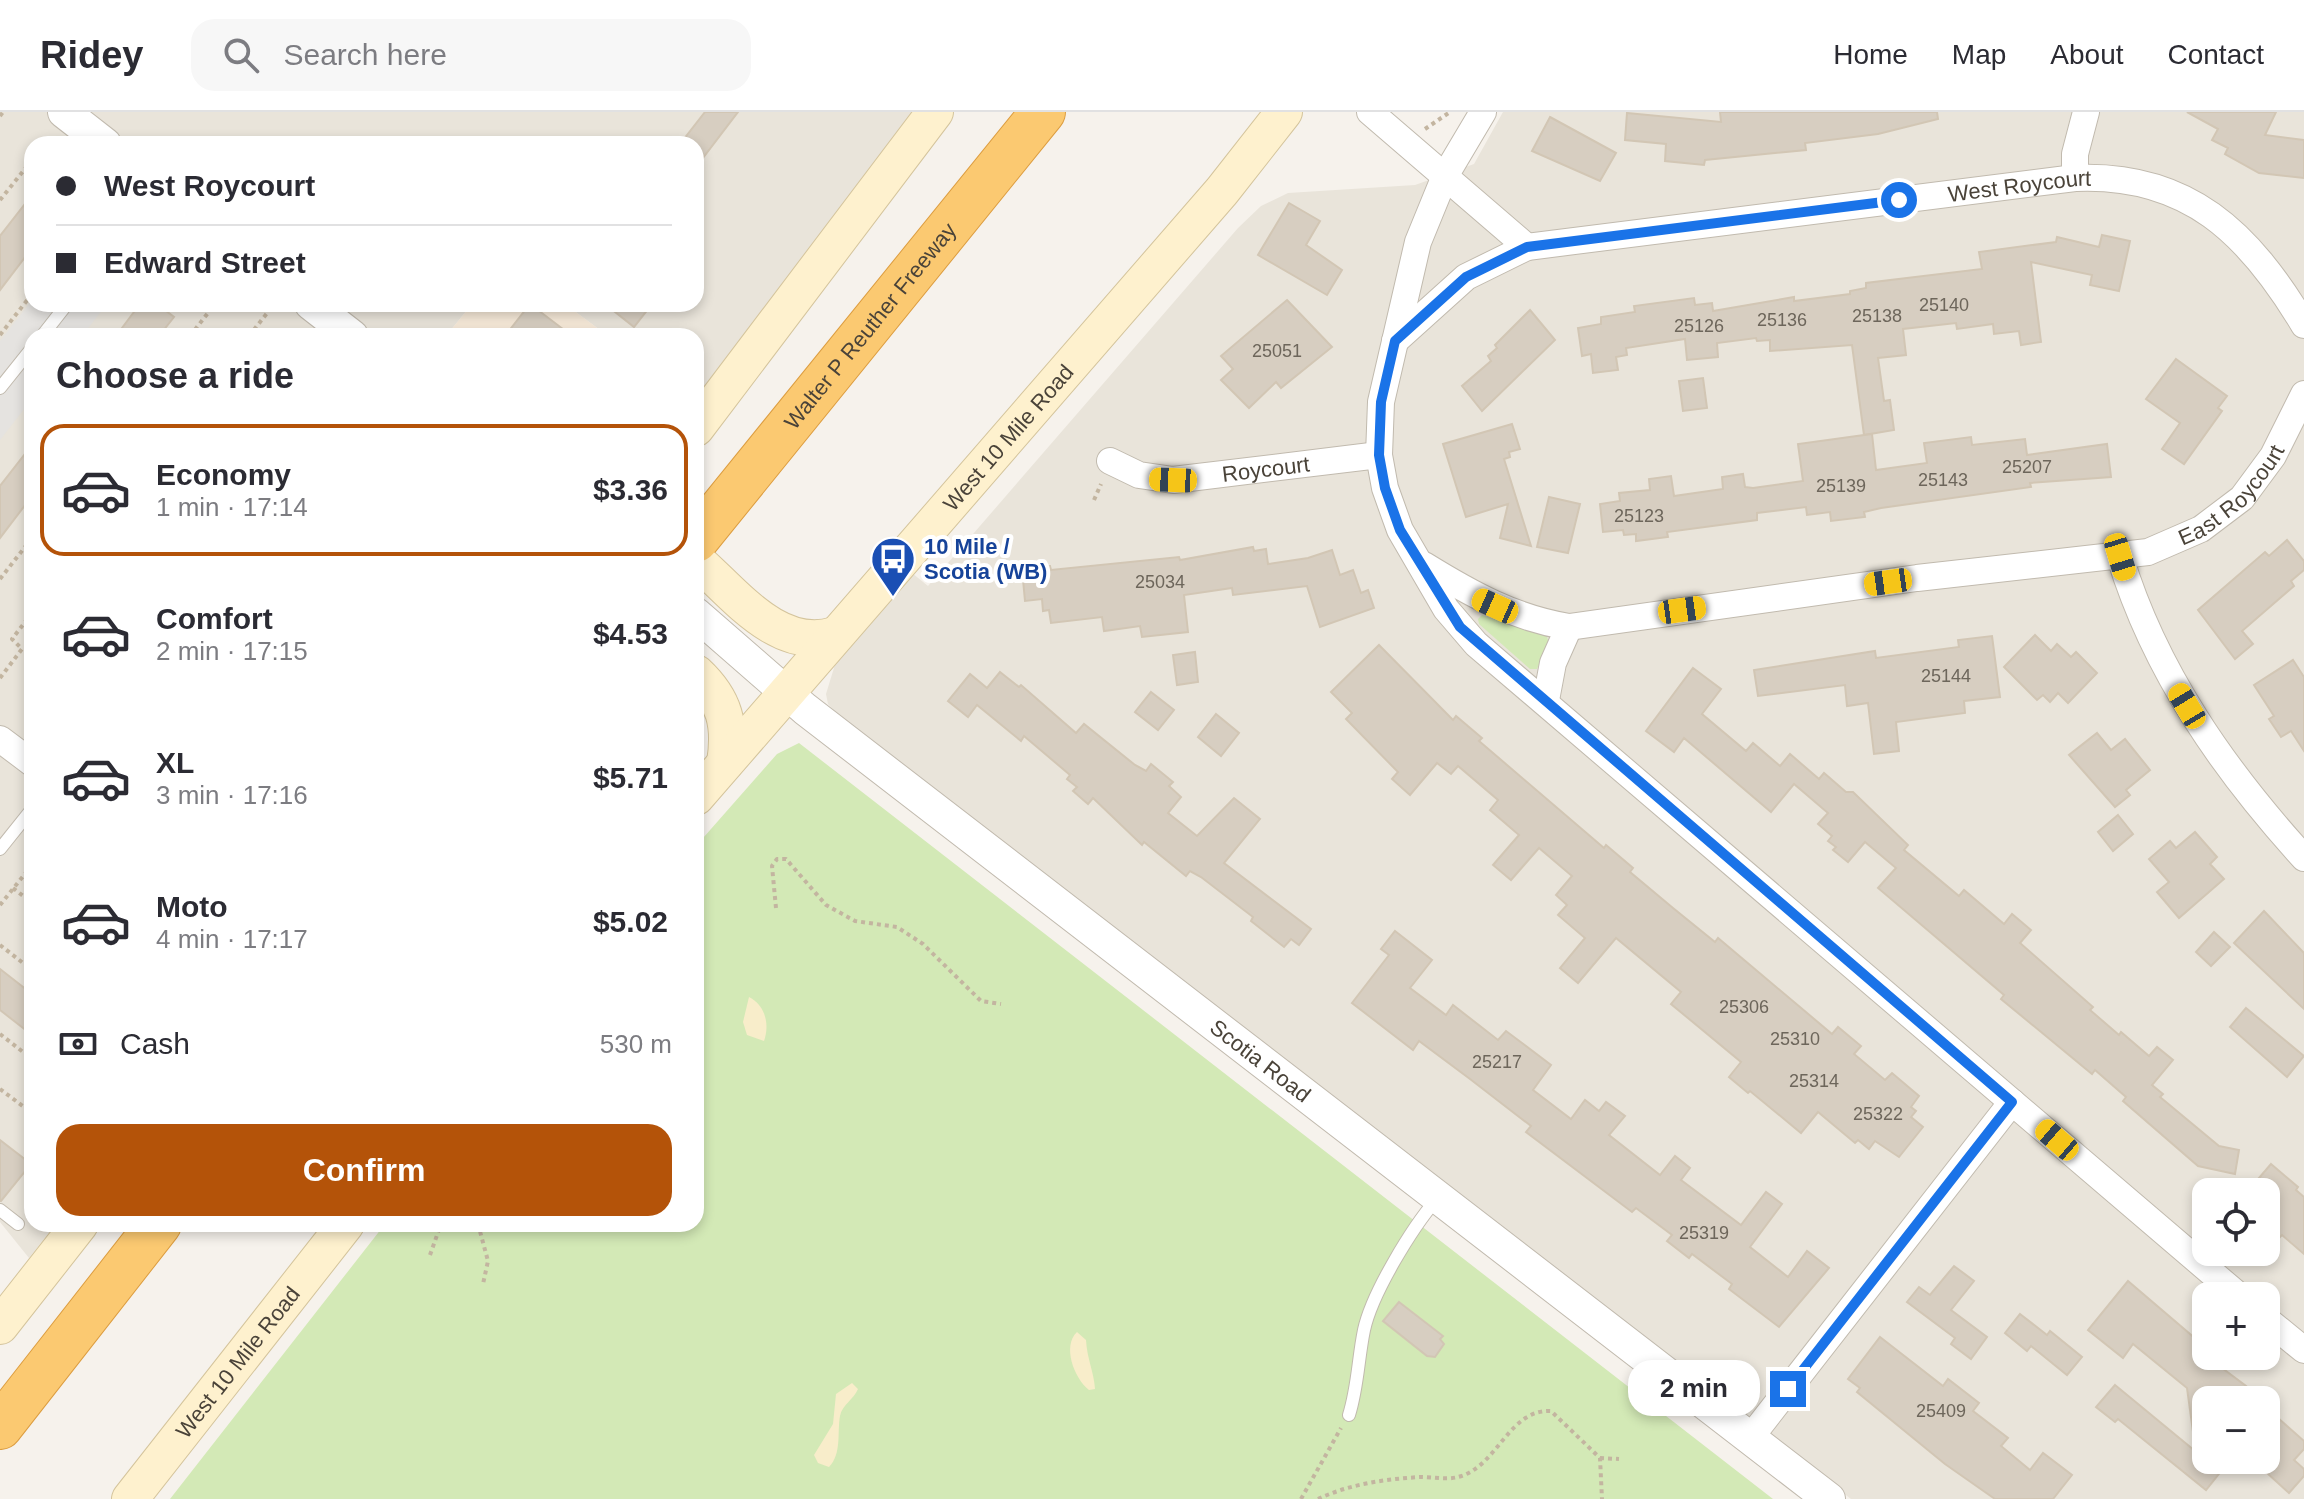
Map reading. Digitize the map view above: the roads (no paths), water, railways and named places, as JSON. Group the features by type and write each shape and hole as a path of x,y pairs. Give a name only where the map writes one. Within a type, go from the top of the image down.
{"highway":[{"name":"Walter P Reuther Freeway","path":"704,530 1043,112"},
{"path":"0,1427 153,1232"}],"main road":[{"path":"704,417 935,112"},
{"name":"West 10 Mile Road","path":"704,788 725,763 775,685 835,635 1222,191 1284,112"},
{"path":"704,567 769,625 796,637 824,639 835,635"},
{"path":"704,682 719,698 727,726 725,763"},
{"path":"0,1326 74,1232"},
{"name":"West 10 Mile Road","path":"130,1499 340,1232"}],"street":[{"path":"64,112 95,136"},
{"path":"1370,112 1527,247"},
{"path":"1483,112 1445,176 1418,242 1381,402 1379,455 1385,488 1400,530 1460,627 2223,1282"},
{"path":"2075,178 2075,154 2086,112"},
{"name":"West Roycourt","path":"1395,341 1466,277 1527,247 2109,176 2141,182 2187,198 2209,212 2245,243 2304,325"},
{"path":"321,312 342,328"},
{"name":"East Roycourt","path":"1424,565 1476,598 1513,614 1569,627 1917,578 2120,557 2172,545 2201,529 2242,498 2273,456 2304,394"},
{"name":"Roycourt","path":"1110,461 1139,475 1173,480 1379,455"},
{"path":"2120,557 2134,603 2201,728 2242,785 2304,858"},
{"name":"Scotia Road","path":"704,621 775,685 1829,1499"},
{"path":"1546,700 1553,663 1569,627"},
{"path":"0,739 24,757"},
{"path":"1750,1438 2012,1102"},
{"path":"2280,1330 2304,1350"}],"lane":[{"path":"48,328 61,312"},
{"path":"0,388 24,358"},
{"path":"0,849 24,819"},
{"path":"1349,1415 1361,1371 1365,1326 1418,1221 1439,1197"},
{"path":"0,1210 18,1224"}],"place":[{"name":"10 Mile / Scotia (WB)","path":"893,598"}]}
